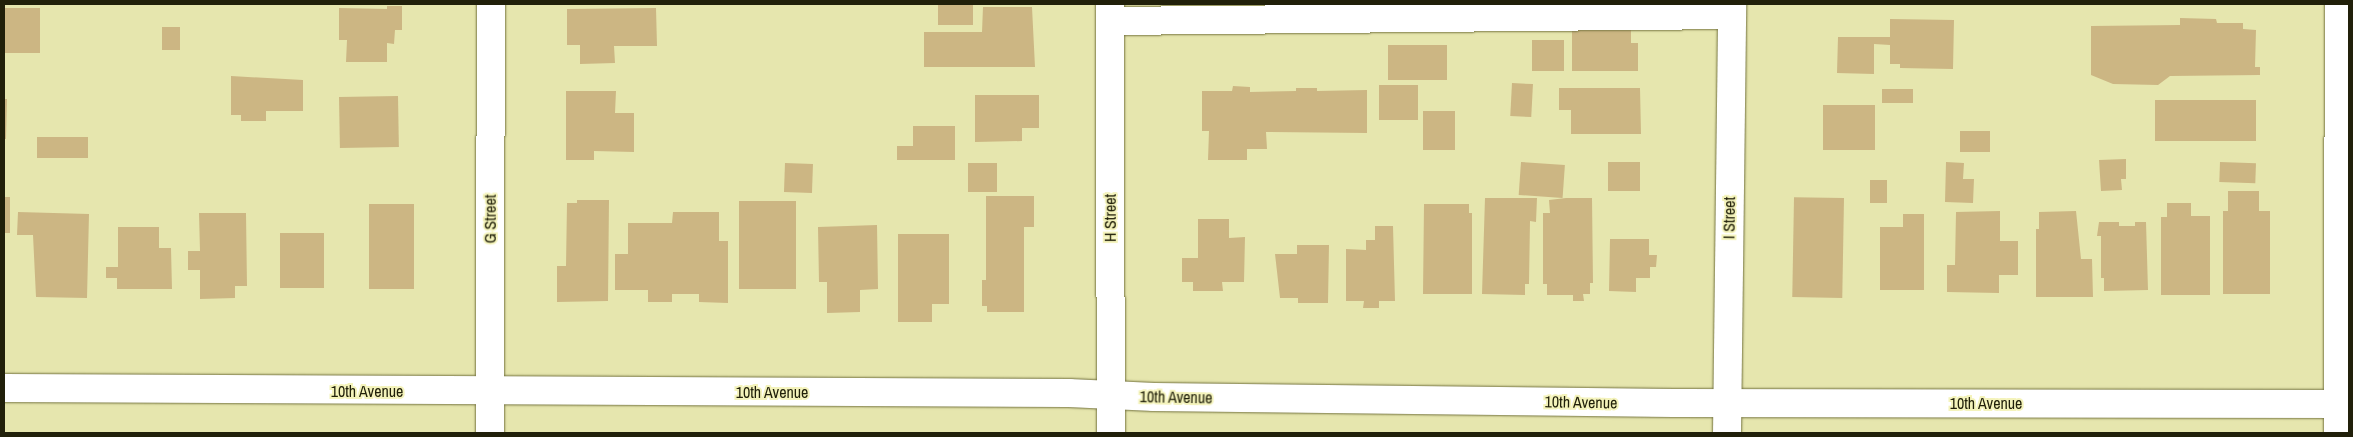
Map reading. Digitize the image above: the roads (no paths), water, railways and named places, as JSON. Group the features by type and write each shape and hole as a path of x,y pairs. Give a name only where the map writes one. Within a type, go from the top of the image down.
{"street":[{"name":"G Street","path":"490,433 491,4"},
{"path":"2338,433 2344,404 2339,4"},
{"path":"1110,13 1732,10"},
{"name":"I Street","path":"1727,433 1732,10"},
{"name":"H Street","path":"1110,13 1111,433"},
{"name":"10th Avenue","path":"4,388 1111,396 1727,403 2344,404"}]}
